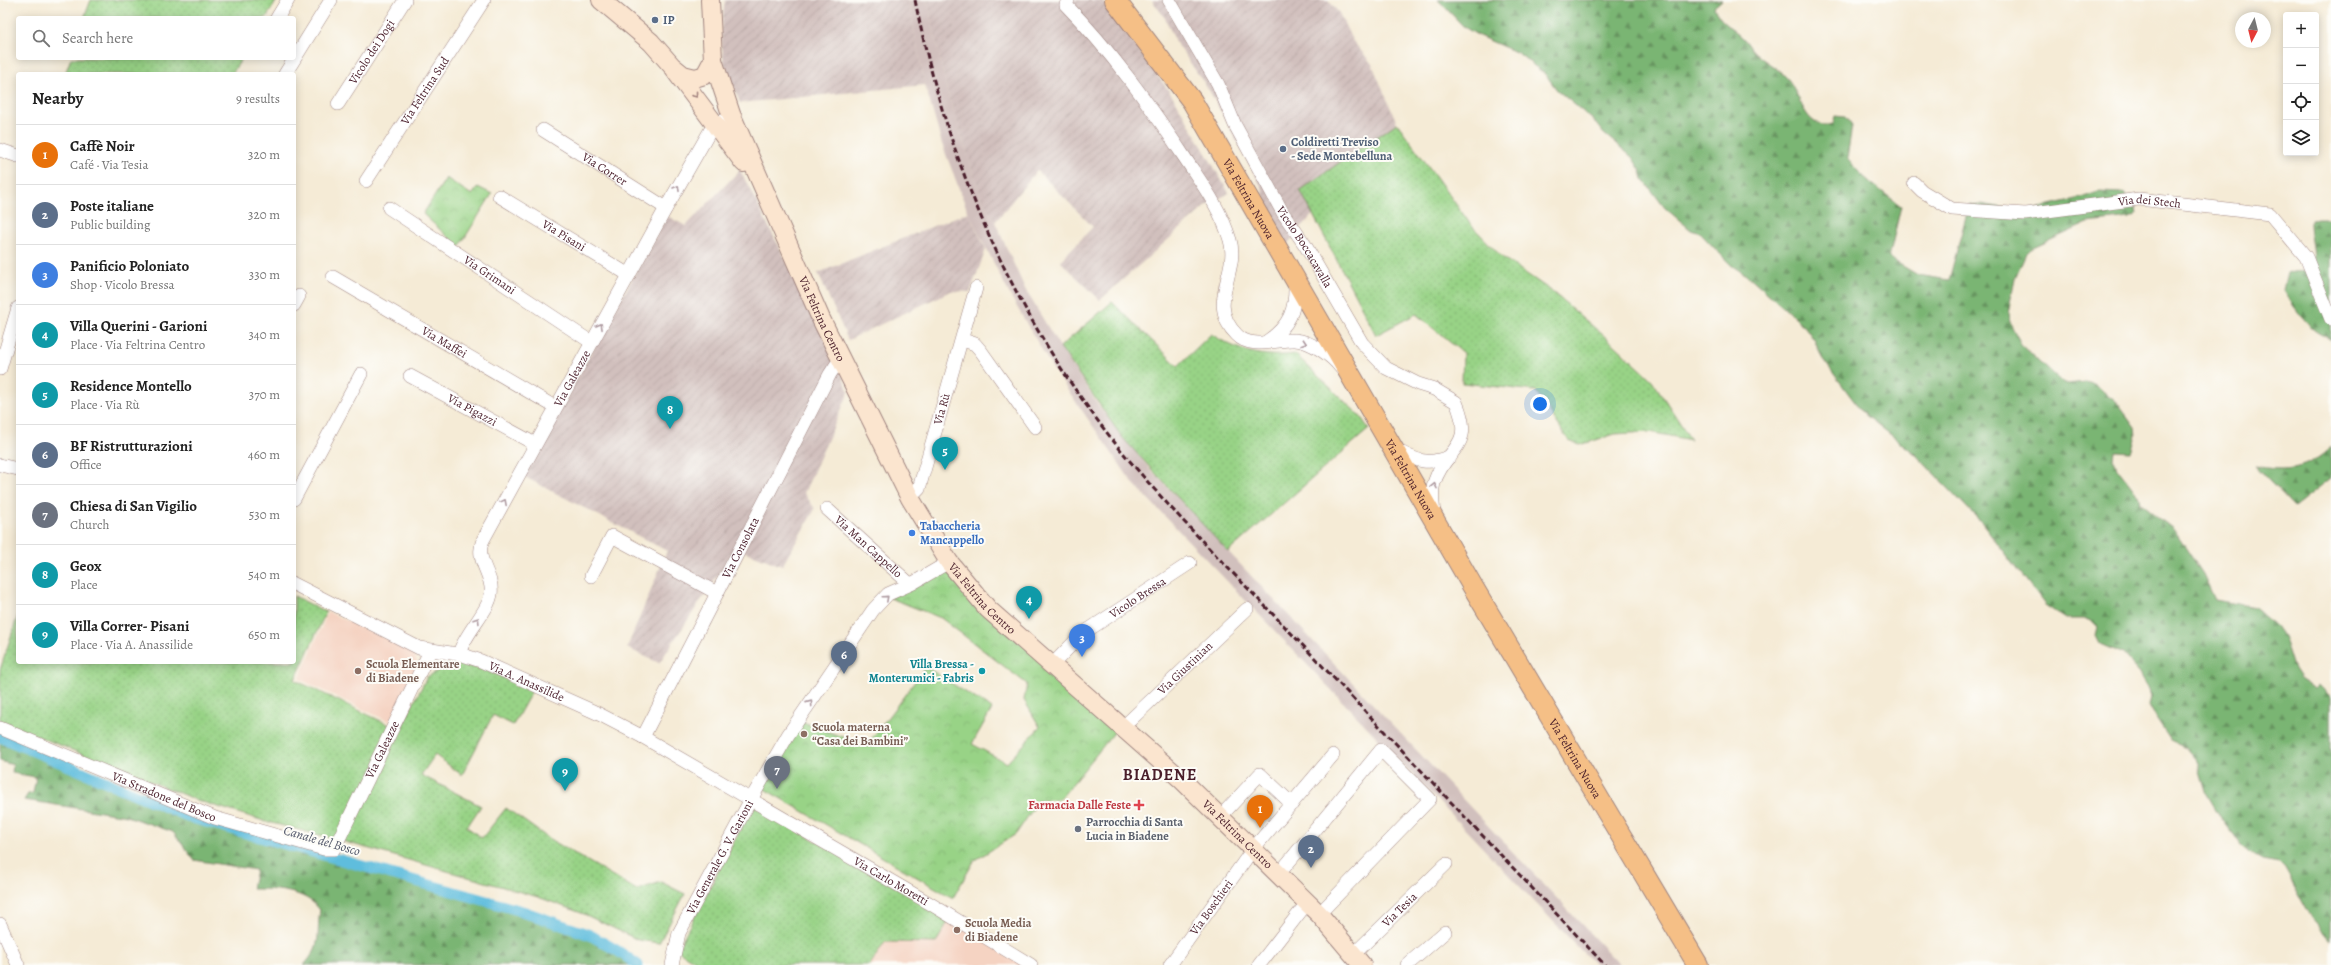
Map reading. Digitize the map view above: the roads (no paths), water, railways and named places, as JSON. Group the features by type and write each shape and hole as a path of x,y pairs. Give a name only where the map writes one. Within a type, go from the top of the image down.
{"main road":[{"path":"710,0 713,60 724,119"},
{"name":"Via Feltrina Nuova","path":"1115,0 1192,101 1435,521 1698,965"},
{"path":"1133,0 1171,54 1192,101"},
{"path":"608,3 651,42 672,66 724,119"},
{"path":"672,66 683,74 695,78 705,75 713,60"},
{"name":"Via Feltrina Centro","path":"724,119 769,201 842,362 910,498 949,562 988,609 1182,780 1220,816 1313,909 1357,960"}],"street":[{"path":"278,16 288,0"},
{"path":"296,56 330,0"},
{"name":"Vicolo dei Dogi","path":"338,104 405,0"},
{"name":"Via Feltrina Sud","path":"366,181 484,0"},
{"path":"1068,0 1066,5 1118,62 1154,112 1213,200 1231,241 1231,257 1223,295 1223,312 1237,335 1250,342 1296,340 1312,346 1336,361 1364,398"},
{"name":"Vicolo Boccacavalla","path":"1169,0 1218,84 1235,125 1283,214 1305,245 1362,343 1386,368 1418,384 1434,389 1456,402 1464,426 1463,436 1434,483 1432,496 1435,521"},
{"path":"286,72 294,60"},
{"name":"Via Galeazze","path":"458,654 491,594 490,582 481,561 482,544 555,407 666,208 710,131 724,119"},
{"name":"Via Correr","path":"543,130 666,208"},
{"path":"0,150 16,155"},
{"name":"Via dei Stech","path":"1914,183 1922,191 1952,209 2025,214 2139,199 2270,214 2306,258 2331,319"},
{"name":"Via Pisani","path":"498,196 628,275"},
{"name":"Via Grimani","path":"389,208 591,342"},
{"name":"Via Maffei","path":"333,277 555,407"},
{"path":"1266,342 1282,330 1291,316 1296,296 1295,280"},
{"name":"Via Rù","path":"910,498 919,489 963,340 976,288"},
{"path":"0,369 16,315"},
{"path":"963,340 975,344 981,351 1035,427"},
{"name":"Via Consolata","path":"643,737 830,374 836,365 842,362"},
{"path":"296,494 361,374"},
{"name":"Via Pigazzi","path":"410,376 535,444"},
{"path":"1392,447 1416,460 1437,462 1451,456"},
{"path":"0,464 16,468"},
{"name":"Via Man Cappello","path":"827,509 910,584"},
{"path":"591,576 612,536 717,593"},
{"name":"Via Generale G. V. Garioni","path":"672,964 679,933 750,801 788,735 873,610 888,594 910,584 949,562"},
{"name":"Vicolo Bressa","path":"1051,666 1082,634 1190,563"},
{"name":"Via A. Anassilide","path":"296,585 380,628 430,651 458,654 488,664 598,713 643,737 750,801"},
{"name":"Via Giustinian","path":"1122,728 1247,609"},
{"name":"Via Galeazze","path":"334,849 430,651"},
{"name":"Via Stradone del Bosco","path":"0,728 215,818 324,849 334,849"},
{"name":"Via Feltrina Centro","path":"1278,874 1382,750 1430,799 1313,909"},
{"path":"1253,849 1333,755"},
{"path":"1220,816 1260,774 1292,804"},
{"name":"Via Carlo Moretti","path":"750,801 922,899 1031,965"},
{"name":"Via Boschieri","path":"1170,965 1253,849"},
{"name":"Via Tesia","path":"1357,960 1446,864"},
{"path":"1259,965 1313,909"},
{"path":"0,924 18,965"},
{"path":"1406,965 1444,932"}],"waterway":[{"name":"Canale del Bosco","path":"0,737 192,818 522,911 590,935 618,951 638,965"}],"railway":[{"path":"915,0 945,119 965,177 988,234 1015,289 1045,342 1078,394 1115,443 1161,497 1605,965"}],"place":[{"name":"IP","path":"655,20"},
{"name":"Coldiretti Treviso - Sede Montebelluna","path":"1283,149"},
{"name":"Geox","path":"670,429"},
{"name":"Residence Montello","path":"945,470"},
{"name":"Tabaccheria Mancappello","path":"912,533"},
{"name":"Villa Querini - Garioni","path":"1029,619"},
{"name":"Panificio Poloniato","path":"1082,657"},
{"name":"Scuola Elementare di Biadene","path":"358,671"},
{"name":"Villa Bressa - Monterumici - Fabris","path":"982,671"},
{"name":"BF Ristrutturazioni","path":"844,674"},
{"name":"Scuola materna “Casa dei Bambini”","path":"804,734"},
{"name":"Chiesa di San Vigilio","path":"777,789"},
{"name":"Villa Correr- Pisani","path":"565,791"},
{"name":"Farmacia Dalle Feste","path":"1139,805"},
{"name":"Caffè Noir","path":"1260,828"},
{"name":"Parrocchia di Santa Lucia in Biadene","path":"1078,829"},
{"name":"Poste italiane","path":"1311,868"},
{"name":"Scuola Media di Biadene","path":"957,930"}],"district":[{"name":"BIADENE","path":"1160,774"}]}
